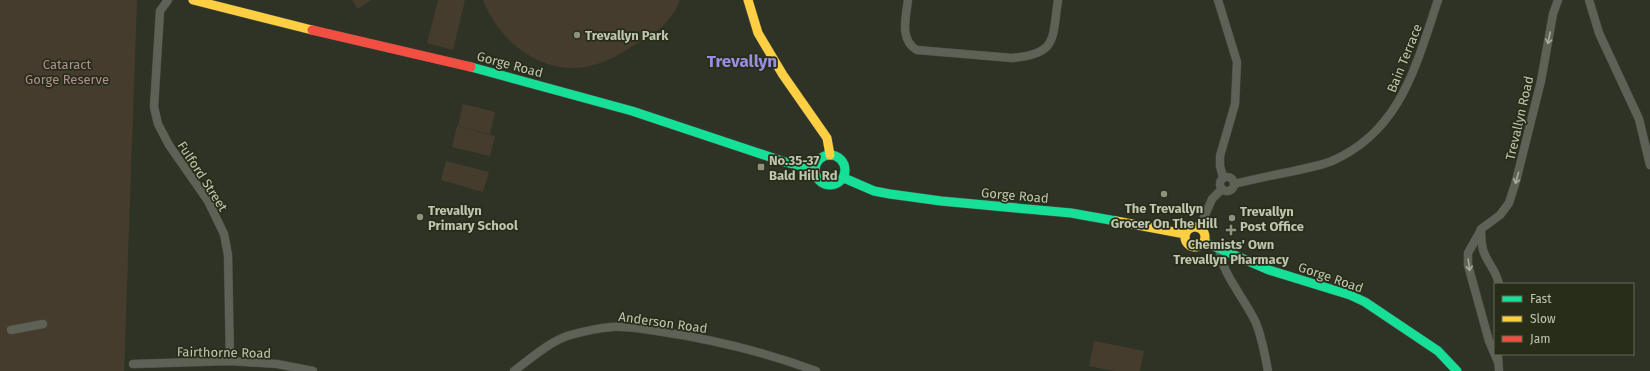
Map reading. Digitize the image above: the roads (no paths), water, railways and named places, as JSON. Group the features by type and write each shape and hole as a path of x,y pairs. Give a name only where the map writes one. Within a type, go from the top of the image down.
{"street":[{"name":"Gorge Road","path":"193,0 382,47 488,71 632,111 785,162 815,169"},
{"path":"748,0 758,33 783,75 827,138 830,155"},
{"path":"908,0 905,28 910,46 917,50 1012,58 1027,57 1040,53 1048,47 1052,40 1058,0"},
{"path":"1218,0 1237,62 1235,104 1220,156 1220,166 1223,177 1220,182 1222,189"},
{"name":"Bain Terrace","path":"1234,184 1316,166 1331,161 1363,143 1376,132 1402,98 1414,71 1438,0"},
{"name":"Trevallyn Road","path":"1494,350 1489,341 1468,265 1468,253 1481,229 1500,215 1509,203 1516,181 1540,80 1553,14 1558,0"},
{"path":"1589,0 1599,33 1639,120 1650,165"},
{"name":"Fulford Street","path":"165,3 160,11 158,26 154,107 158,124 169,145 208,201 224,234 228,255 230,361"},
{"path":"830,155 839,157 845,165 846,174 844,178 836,185 826,185 818,179 815,169 818,160 822,157 830,155"},
{"path":"1200,227 1212,198 1222,189 1230,190 1233,188 1234,184 1232,178 1228,176 1223,177"},
{"name":"Gorge Road","path":"844,178 874,191 890,194 941,201 1071,213 1185,234"},
{"path":"1200,227 1205,234 1204,242 1199,246 1193,247 1187,243 1185,234 1190,228 1200,227"},
{"path":"1481,229 1481,244 1484,254 1496,273 1499,283"},
{"name":"Gorge Road","path":"1204,242 1269,270 1350,295 1365,302 1438,351 1457,371"},
{"path":"1220,249 1219,257 1223,266 1256,324 1263,345 1268,371"},
{"path":"11,330 43,324"},
{"name":"Anderson Road","path":"514,371 549,346 565,337 589,330 612,327 630,327 714,341 778,358 816,371"},
{"name":"Trevallyn Road","path":"1498,358 1499,371"},
{"name":"Fairthorne Road","path":"133,364 230,361 277,364 313,371"}],"place":[{"name":"Trevallyn Park","path":"577,35"},
{"name":"No.35-37 Bald Hill Rd","path":"761,167"},
{"name":"The Trevallyn Grocer On The Hill","path":"1164,194"},
{"name":"Trevallyn Primary School","path":"420,217"},
{"name":"Trevallyn Post Office","path":"1232,218"},
{"name":"Chemists' Own Trevallyn Pharmacy","path":"1231,230"}],"district":[{"name":"Trevallyn","path":"742,61"}],"park label":[{"name":"Cataract Gorge Reserve","path":"67,72"}]}
